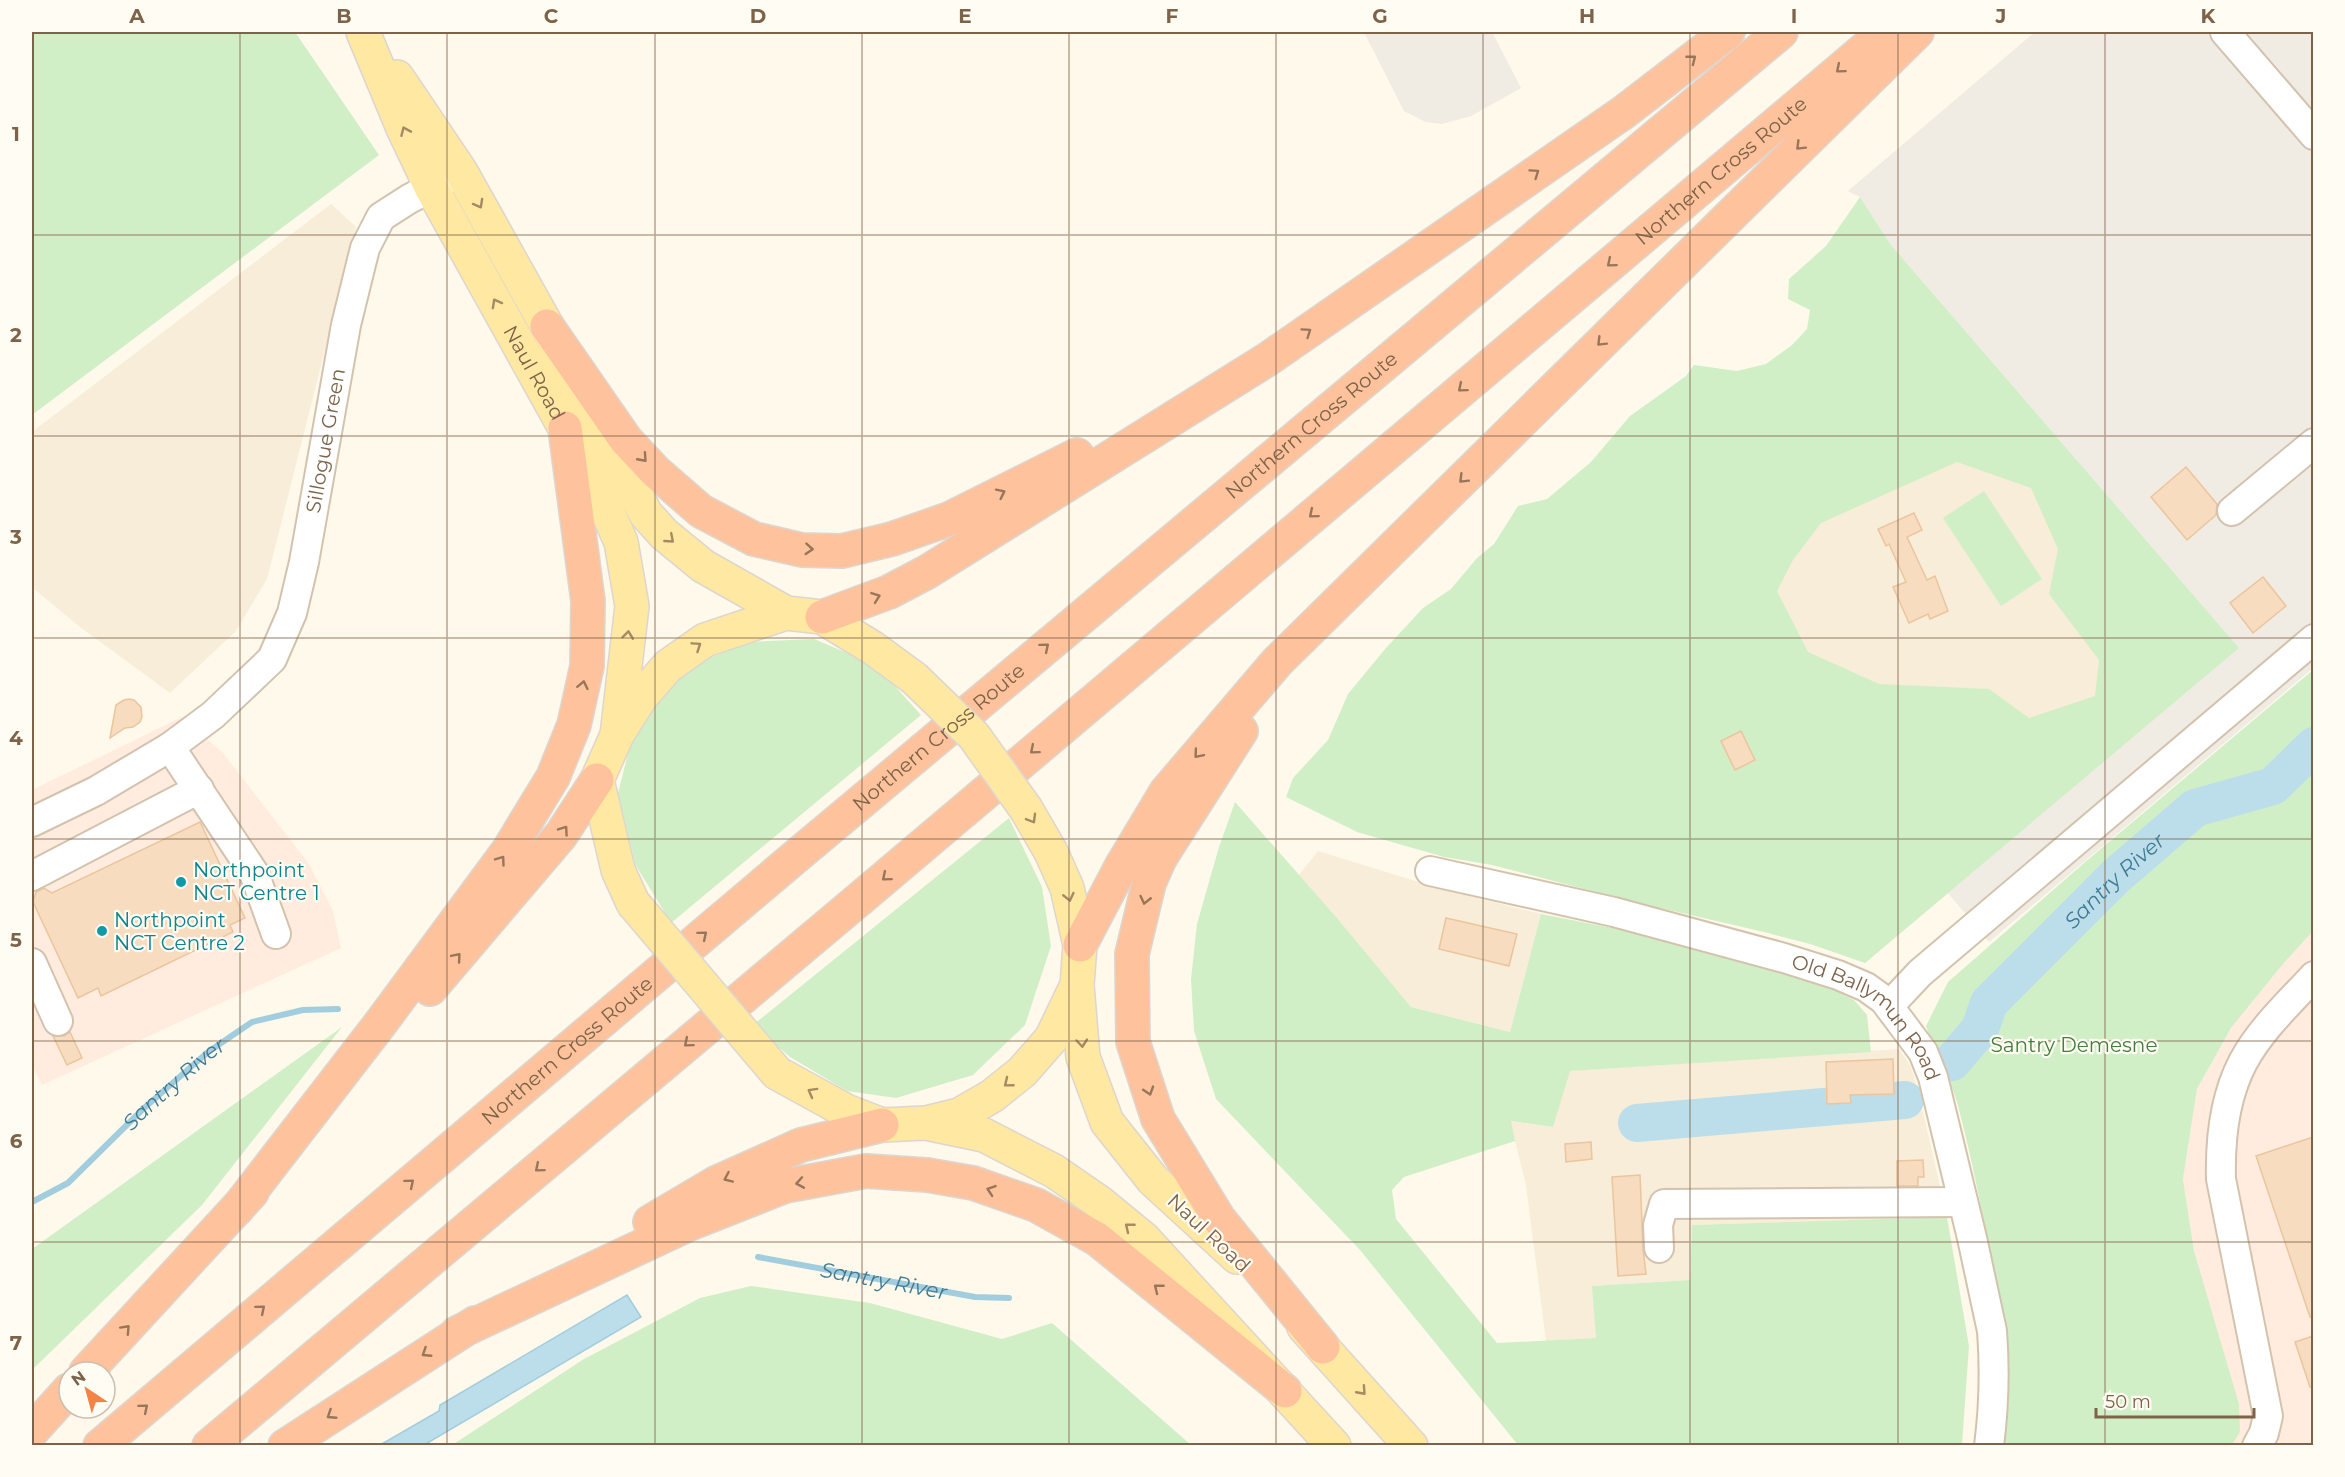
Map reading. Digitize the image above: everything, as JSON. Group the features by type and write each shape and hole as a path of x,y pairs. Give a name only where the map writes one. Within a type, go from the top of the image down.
{"highway":[{"path":"822,617 889,592 927,572 1268,359 1624,112 1728,32"},
{"name":"Northern Cross Route","path":"100,1446 809,845 1781,32"},
{"name":"Northern Cross Route","path":"209,1446 1885,32"},
{"path":"1080,945 1121,867 1166,792 1277,662 1917,32"},
{"path":"547,326 626,440 655,471 701,511 754,539 802,550 842,551 892,539 949,519 1142,420 1268,359"},
{"path":"237,1209 380,1024 501,861 553,777 574,725 587,666 588,601 565,428"},
{"path":"1323,1347 1219,1219 1158,1119 1133,1042 1132,954 1149,883 1164,852 1248,720 1294,661 1382,558"},
{"path":"97,1360 237,1209 393,1034 552,846 597,780"},
{"path":"285,1446 457,1333 716,1183 801,1145 882,1125"},
{"path":"457,1333 688,1224 785,1186 866,1171 927,1174 973,1183 1036,1205 1097,1239 1285,1391"},
{"path":"32,1431 57,1403"}],"main road":[{"name":"Naul Road","path":"363,32 403,128 431,186 565,428 597,488 621,542 632,606 617,735"},
{"name":"Naul Road","path":"367,32 460,172 547,326 578,389 646,514 664,534 704,566 786,613"},
{"path":"786,613 822,617 873,648 914,678 974,736 1026,809 1051,852 1067,888 1080,945 1077,985 1051,1039 1022,1071 992,1096 959,1114 926,1123 882,1125 846,1111 777,1073 633,903 618,870 597,780 617,735 641,697 668,666 705,640 786,613"},
{"name":"Naul Road","path":"1077,985 1083,1058 1107,1122 1153,1180 1233,1253 1323,1347 1411,1446"},
{"path":"926,1123 984,1135 1054,1171 1099,1202 1144,1239 1334,1446"}],"street":[{"path":"2225,32 2313,135"},
{"name":"Sillogue Green","path":"32,822 75,801 170,747 200,725 272,659 292,613 304,562 342,349 365,248 381,218 431,186 460,172"},
{"path":"2232,511 2313,443"},
{"path":"1889,1006 1920,974 2313,639"},
{"path":"170,747 254,873 276,934"},
{"path":"32,876 198,789"},
{"path":"75,801 96,843"},
{"name":"Old Ballymun Road","path":"1430,872 1614,912 1784,958 1838,975 1866,987 1884,1000 1915,1039 1929,1064 1939,1095 1992,1331 1993,1419 1989,1446"},
{"path":"32,963 58,1021"},
{"path":"2257,1446 2264,1433 2268,1416 2221,1179 2220,1148 2228,1101 2243,1062 2273,1020 2313,976"},
{"path":"1659,1248 1658,1226 1664,1204 1963,1202"}],"shaded area":[{"path":"1364,32 1492,32 1521,88 1471,116 1442,124 1426,122 1404,111"},
{"path":"2035,32 2313,32 2313,668 1989,942 1948,893 2239,648 1891,245 1860,197 1848,191"},
{"path":"331,204 356,227 267,579 236,631 170,693 80,627 32,587 32,432"},
{"path":"2041,419 2239,648 1865,963 1755,603 1819,519"},
{"path":"182,717 223,753 309,864 333,911 341,948 42,1085 32,1065 32,790"},
{"path":"1318,851 1441,889 1541,914 1510,1032 1411,1007 1299,875"},
{"path":"2313,931 2313,1445 2232,1445 2240,1432 2194,1251 2183,1179 2197,1089 2231,1028"},
{"path":"1899,1049 1911,1067 1919,1094 1947,1217 1692,1225 1690,1280 1593,1286 1596,1338 1546,1341 1526,1185 1510,1121 1553,1127 1569,1071"}],"green space":[{"path":"32,32 295,32 379,155 32,415"},
{"path":"1860,197 1891,245 2239,648 1865,963 1810,944 1764,932 1630,901 1492,865 1444,857 1357,832 1286,797 1293,778 1328,740 1348,694 1423,608 1451,589 1477,558 1494,544 1518,506 1547,499 1591,462 1630,416 1686,376 1694,365 1737,371 1766,364 1792,345 1807,329 1810,310 1788,299 1789,279 1826,246","holes":["1957,462 2031,488 2058,549 2049,594 2099,660 2095,696 2029,718 1989,689 1879,684 1808,652 1777,591 1793,560 1821,523"]},
{"path":"1984,491 2042,579 2001,606 1943,518"},
{"path":"814,639 876,665 921,715 671,923 635,864 618,793 635,726 690,666 748,642"},
{"name":"Santry Demesne","path":"2313,670 2313,931 2231,1028 2197,1089 2183,1179 2194,1251 2239,1404 2240,1432 2232,1445 2004,1445 2006,1405 2003,1363 1993,1277 1983,1218 1957,1102 1926,1026 1948,982 2084,863"},
{"path":"1235,802 1411,1007 1510,1032 1541,914 1710,947 1766,962 1854,1000 1867,1015 1871,1052 1570,1071 1553,1127 1511,1121 1515,1141 1404,1177 1392,1190 1396,1219 1497,1343 1596,1338 1592,1286 1690,1280 1692,1225 1947,1217 1969,1346 1962,1445 1518,1445 1360,1250 1216,1099 1194,1031 1191,979 1197,924 1219,847"},
{"path":"1009,818 1042,887 1051,946 1025,1025 973,1075 896,1098 847,1091 790,1057 753,1025"},
{"path":"342,1027 202,1205 32,1370 32,1249"},
{"path":"751,1286 870,1303 1002,1339 1052,1323 1191,1445 452,1445 584,1359 700,1298"}],"water":[{"path":"627,1295 641,1317 424,1445 380,1445 439,1411 440,1405"}],"building":[{"path":"2186,467 2217,504 2216,515 2187,540 2151,497"},
{"path":"1914,513 1922,530 1907,537 1927,580 1935,576 1948,611 1930,619 1928,614 1909,623 1893,587 1906,582 1889,544 1886,546 1878,529"},
{"path":"2263,577 2286,606 2253,633 2230,603"},
{"path":"129,699 134,700 141,707 140,722 110,738 116,705"},
{"path":"1741,731 1755,760 1735,770 1721,741"},
{"path":"200,822 245,918 230,925 233,932 101,996 98,988 78,998 33,902 36,892 44,888 52,893"},
{"path":"1446,918 1517,934 1509,966 1439,949"},
{"path":"70,1032 82,1058 67,1065 53,1036 64,1036"},
{"path":"1893,1059 1894,1094 1850,1095 1851,1103 1827,1104 1826,1062"},
{"path":"2313,1137 2313,1317 2310,1317 2256,1156"},
{"path":"1591,1142 1592,1159 1566,1162 1565,1144"},
{"path":"1923,1160 1924,1177 1918,1177 1918,1186 1897,1186 1897,1161"},
{"path":"1640,1175 1646,1274 1618,1276 1612,1177"},
{"path":"2313,1336 2313,1387 2310,1387 2295,1342"}],"waterway":[{"name":"Santry River","path":"1952,1062 1980,1029 1989,1003 2116,876 2195,808 2273,786 2314,746"},
{"name":"Santry River","path":"32,1202 68,1183 143,1109 208,1052 252,1022 303,1010 338,1009"},
{"name":"Santry River","path":"1637,1123 1905,1100"},
{"name":"Santry River","path":"758,1257 975,1297 1009,1298"}],"place":[{"name":"Northpoint NCT Centre 1","path":"181,882"},
{"name":"Northpoint NCT Centre 2","path":"102,931"}]}
